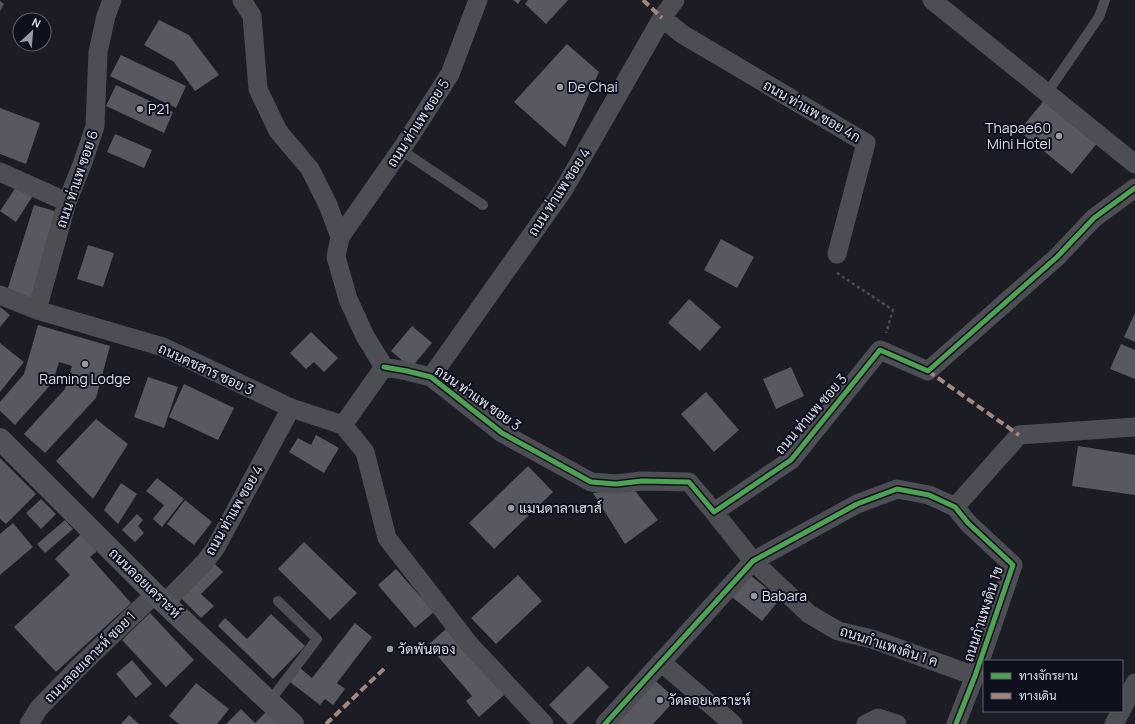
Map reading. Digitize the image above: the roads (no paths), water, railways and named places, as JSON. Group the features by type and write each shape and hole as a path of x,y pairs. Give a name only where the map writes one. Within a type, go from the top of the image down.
{"street":[{"name":"ถนน ท่าแพ ซอย 6","path":"37,310 67,202 95,126 98,52 106,16 112,0"},
{"path":"242,0 252,16 258,89 278,131 310,169 328,205 340,237 336,257 348,299 365,336 384,367 343,425 365,452 387,538 470,645 544,724"},
{"name":"ถนน ท่าแพ ซอย 5","path":"340,237 401,150 450,74 478,0"},
{"name":"ถนน ท่าแพ ซอย 4","path":"431,377 564,189 662,18 675,0"},
{"path":"932,0 1135,164"},
{"name":"ถนน ท่าแพ ซอย 4ก","path":"662,18 682,34 866,143 837,254"},
{"path":"0,172 67,202"},
{"name":"ถนน ท่าแพ ซอย 3","path":"384,367 431,377 502,433 591,482 616,484 642,480 689,482 714,512 791,460 880,350 928,371 1057,257 1094,218 1135,188"},
{"name":"ถนนคชสาร ซอย 3","path":"0,295 37,310 163,347 291,408 343,425"},
{"name":"ถนน ท่าแพ ซอย 4","path":"160,598 204,562 216,547 291,408"},
{"path":"605,724 753,561 857,504 897,489 929,495 955,507 1019,435 1135,428"},
{"name":"ถนนลอยเคราะห์","path":"0,439 160,598 293,724"},
{"name":"ถนนกำแพงดิน 1ข","path":"955,507 968,523 1013,565 975,676 956,724"},
{"name":"ถนนกำแพงดิน 1 ค","path":"714,512 753,561 809,614 838,631 872,639 975,676"},
{"name":"ถนนลอยเคาะห์ ซอย 1","path":"29,724 38,708 80,666 160,598"},
{"path":"661,662 733,724"},
{"path":"1114,724 1119,712"},
{"path":"866,724 878,718 897,724"}],"lane":[{"path":"1047,93 1099,17 1105,0"},
{"path":"401,150 483,205"},
{"path":"269,702 317,639 278,601"}],"place":[{"name":"De Chai","path":"560,87"},
{"name":"P21","path":"140,109"},
{"name":"Thapae60 Mini Hotel","path":"1059,136"},
{"name":"Raming Lodge","path":"85,364"},
{"name":"แมนดาลาเฮาส์","path":"511,508"},
{"name":"Babara","path":"754,596"},
{"name":"วัดพันตอง","path":"390,649"},
{"name":"วัดลอยเคราะห์","path":"660,700"}]}
